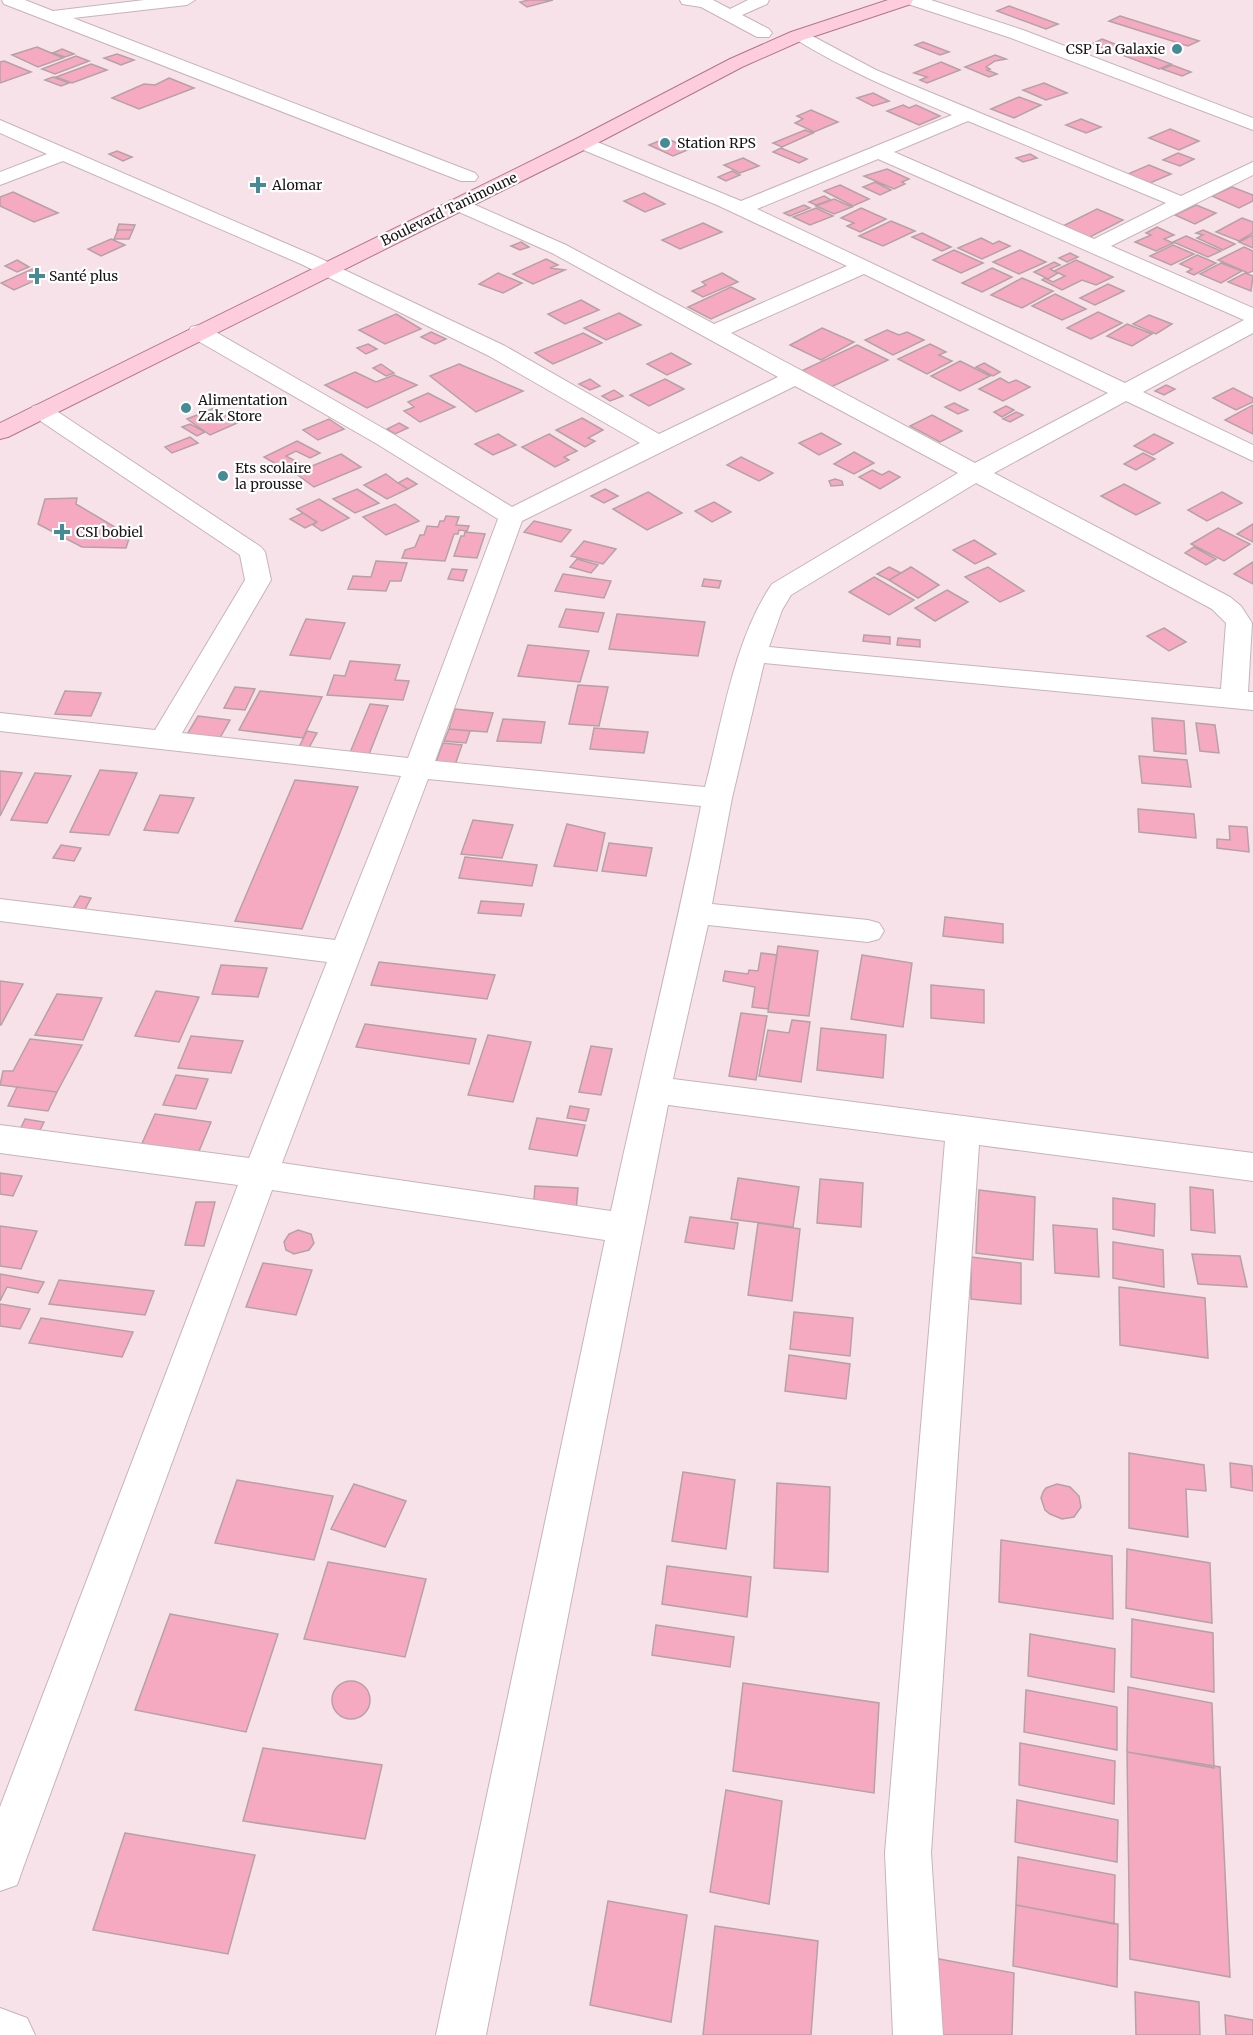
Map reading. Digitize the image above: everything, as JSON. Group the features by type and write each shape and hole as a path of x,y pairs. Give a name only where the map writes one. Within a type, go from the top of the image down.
{"main road":[{"path":"692,64 763,33 849,0"},
{"name":"Boulevard Tanimoune","path":"53,384 317,265 453,196 583,143 736,63 801,35 905,0"},
{"name":"Boulevard Tanimoune","path":"453,196 468,177 490,167"},
{"name":"Boulevard Tanimoune","path":"0,432 200,332 428,198"}],"street":[{"path":"10,0 468,177"},
{"path":"52,16 187,0"},
{"path":"688,0 706,3 763,33"},
{"path":"730,15 761,0"},
{"path":"914,0 1017,34 1253,124"},
{"path":"801,35 861,70 1182,203"},
{"path":"741,208 967,115"},
{"path":"0,126 317,265 497,351 658,442"},
{"path":"583,143 741,208 866,266 1253,454"},
{"path":"879,152 1253,316"},
{"path":"0,179 63,154"},
{"path":"1093,247 1253,168"},
{"path":"453,196 547,242 795,377 1198,591 1232,612 1239,623 1244,700 753,654"},
{"path":"715,332 866,266"},
{"path":"461,2035 654,1090 695,913 717,798 753,654 769,610 778,592 975,473 1253,324"},
{"path":"200,332 385,439 511,517"},
{"path":"0,1868 260,1174 418,769 511,517 658,442 795,377"},
{"path":"41,411 252,552 258,580 164,741"},
{"path":"0,722 418,769 717,798"},
{"path":"0,910 346,953"},
{"path":"695,913 868,931"},
{"path":"654,1090 1253,1167"},
{"path":"918,2035 917,1977 909,1903 908,1853 963,1130"},
{"path":"0,1139 260,1174 626,1228"},
{"path":"0,2033 10,2035"}],"building":[{"path":"553,0 527,7 520,2"},
{"path":"1009,6 1058,24 1046,29 997,11"},
{"path":"1120,16 1199,41 1188,46 1109,21"},
{"path":"1102,39 1120,46 1109,50 1092,44"},
{"path":"923,42 949,52 940,55 915,45"},
{"path":"37,47 63,58 38,67 12,55"},
{"path":"1129,48 1171,64 1159,69 1117,53"},
{"path":"62,49 74,54 65,57 53,53"},
{"path":"117,54 134,60 121,65 104,58"},
{"path":"995,55 1006,59 995,61 986,67 990,69 987,70 997,74 989,77 965,67"},
{"path":"76,56 89,61 55,74 42,69"},
{"path":"4,61 31,72 0,83 0,62"},
{"path":"941,62 960,70 927,83 920,80 927,77 914,73"},
{"path":"91,64 107,70 72,83 56,77"},
{"path":"1172,65 1191,72 1182,76 1162,69"},
{"path":"53,77 69,83 61,86 45,80"},
{"path":"169,78 194,88 139,109 112,98 144,84 155,85"},
{"path":"1044,83 1067,93 1046,100 1023,90"},
{"path":"873,93 889,101 873,106 857,98"},
{"path":"1019,97 1041,105 1014,118 991,109"},
{"path":"903,105 909,108 916,105 940,116 919,125 887,111"},
{"path":"811,110 838,122 814,132 795,123 803,119 797,116"},
{"path":"1081,119 1101,127 1086,133 1066,125"},
{"path":"1170,129 1199,141 1179,150 1149,138"},
{"path":"805,130 813,133 782,147 773,143"},
{"path":"666,138 690,149 673,156 649,145"},
{"path":"781,148 807,159 799,163 773,152"},
{"path":"117,151 132,157 123,161 109,154"},
{"path":"1178,153 1194,159 1180,166 1163,160"},
{"path":"1030,154 1037,158 1023,162 1016,158"},
{"path":"743,158 759,166 740,173 724,165"},
{"path":"1149,165 1171,174 1150,183 1128,174"},
{"path":"887,169 909,179 902,182 905,184 894,189 864,176"},
{"path":"732,171 740,175 726,181 718,177"},
{"path":"875,182 891,190 880,195 863,187"},
{"path":"840,185 869,199 853,206 824,191"},
{"path":"1232,187 1253,195 1253,201 1239,208 1212,196"},
{"path":"13,192 58,213 34,222 0,206 0,197"},
{"path":"644,193 665,204 645,212 624,201"},
{"path":"824,196 831,200 816,205 809,202"},
{"path":"834,199 852,207 834,214 816,206"},
{"path":"804,205 810,208 790,216 784,213"},
{"path":"1196,205 1216,213 1195,224 1175,215"},
{"path":"816,208 833,216 810,225 793,217"},
{"path":"861,208 886,219 860,232 847,226 854,223 841,218"},
{"path":"1097,209 1123,220 1086,239 1059,228"},
{"path":"1242,218 1253,222 1253,233 1239,241 1216,232"},
{"path":"891,221 915,231 883,246 859,236"},
{"path":"703,223 722,232 680,249 662,240"},
{"path":"119,224 135,225 133,230 117,230"},
{"path":"1157,227 1174,235 1164,239 1173,243 1156,251 1135,242 1151,235 1146,233"},
{"path":"118,230 133,230 129,239 114,239"},
{"path":"1203,230 1235,244 1223,250 1197,238 1203,235 1196,233"},
{"path":"922,233 951,247 942,251 912,237"},
{"path":"1253,235 1253,248 1239,242"},
{"path":"1186,236 1221,251 1208,257 1173,242"},
{"path":"981,238 993,244 999,241 1010,246 982,259 958,248"},
{"path":"111,239 125,245 101,256 88,249"},
{"path":"521,242 529,247 520,250 511,246"},
{"path":"1173,245 1194,254 1171,265 1150,256"},
{"path":"1244,247 1253,251 1253,271 1248,273 1218,260"},
{"path":"954,250 983,263 961,273 933,260"},
{"path":"1020,250 1046,262 1019,274 993,262"},
{"path":"1070,253 1078,257 1067,262 1059,258"},
{"path":"1197,255 1216,263 1194,275 1187,272 1192,269 1180,264"},
{"path":"546,259 558,265 550,268 565,270 533,284 513,274"},
{"path":"17,260 29,267 17,272 5,266"},
{"path":"1076,260 1113,277 1096,285 1082,280 1062,290 1042,280 1045,278 1053,282 1065,276 1054,271"},
{"path":"1054,262 1060,265 1050,269 1058,273 1048,279 1034,272"},
{"path":"1221,263 1242,271 1221,283 1200,274"},
{"path":"992,268 1012,277 982,292 962,283"},
{"path":"32,269 45,276 14,290 1,283"},
{"path":"498,273 522,283 503,293 479,284"},
{"path":"722,273 738,282 703,297 692,291 706,285 702,282"},
{"path":"1245,273 1253,276 1251,291 1228,282"},
{"path":"1022,278 1053,291 1022,308 991,295"},
{"path":"1108,284 1124,291 1095,305 1080,298"},
{"path":"731,287 755,299 711,319 688,307"},
{"path":"1055,294 1086,309 1062,320 1032,306"},
{"path":"581,300 599,310 565,324 548,314"},
{"path":"1098,312 1122,323 1091,339 1067,328"},
{"path":"619,313 641,325 606,340 584,328"},
{"path":"396,314 421,329 385,344 359,330"},
{"path":"1149,315 1172,324 1156,334 1133,324"},
{"path":"1127,324 1152,334 1132,346 1107,336"},
{"path":"822,328 854,342 821,360 790,345"},
{"path":"887,330 899,335 907,332 924,340 893,355 865,340"},
{"path":"431,332 446,339 435,344 421,337"},
{"path":"583,333 602,343 553,364 535,353"},
{"path":"368,344 377,349 366,354 357,348"},
{"path":"930,344 946,352 939,355 952,361 927,374 898,359"},
{"path":"857,345 888,360 827,389 797,373"},
{"path":"671,353 691,364 667,375 647,364"},
{"path":"960,361 990,376 960,391 931,376"},
{"path":"984,363 1000,372 993,376 976,367"},
{"path":"381,364 394,373 386,376 373,368"},
{"path":"459,364 523,391 476,412 430,376"},
{"path":"355,372 376,382 394,375 417,385 367,408 325,385"},
{"path":"1000,378 1009,383 1016,380 1030,387 1003,401 979,389"},
{"path":"590,379 600,386 590,390 579,384"},
{"path":"665,379 684,389 649,406 630,395"},
{"path":"1166,385 1175,389 1164,395 1155,391"},
{"path":"1233,388 1253,398 1253,402 1236,410 1213,398"},
{"path":"614,390 623,396 610,401 602,396"},
{"path":"428,393 455,407 420,422 404,411 414,407 408,402"},
{"path":"954,403 968,410 958,414 945,407"},
{"path":"1253,405 1253,434 1225,420"},
{"path":"1006,406 1014,410 1002,417 994,412"},
{"path":"214,408 237,423 210,435 187,419"},
{"path":"1016,412 1023,415 1010,422 1003,419"},
{"path":"932,415 962,431 940,442 910,426"},
{"path":"582,418 603,430 588,438 595,441 585,447 556,430"},
{"path":"329,419 344,429 318,440 303,430"},
{"path":"399,423 408,428 395,434 387,429"},
{"path":"190,424 205,432 197,436 182,427"},
{"path":"821,433 841,444 819,455 799,443"},
{"path":"498,434 516,445 493,455 475,444"},
{"path":"549,434 577,451 564,457 569,460 555,467 522,447"},
{"path":"1154,434 1173,443 1153,455 1134,446"},
{"path":"190,437 198,443 172,453 165,447"},
{"path":"297,441 320,453 310,458 296,451 286,456 299,463 286,470 264,457"},
{"path":"854,452 874,463 854,474 834,464"},
{"path":"1143,453 1155,459 1136,470 1124,464"},
{"path":"341,454 361,467 314,487 295,473"},
{"path":"741,457 773,473 759,481 727,465"},
{"path":"872,470 882,475 889,471 900,477 880,489 859,477"},
{"path":"386,474 408,489 387,499 364,485"},
{"path":"407,478 417,484 408,489 398,483"},
{"path":"835,479 842,481 843,485 831,486 829,481"},
{"path":"1124,484 1160,503 1136,515 1101,496"},
{"path":"357,489 379,503 355,513 333,499"},
{"path":"605,489 618,496 604,503 591,496"},
{"path":"648,492 682,513 647,530 613,509"},
{"path":"1222,492 1242,503 1207,521 1188,510"},
{"path":"77,498 76,504 118,529 132,529 126,548 82,547 38,524 45,499"},
{"path":"319,499 349,518 322,531 313,525 317,522 297,509"},
{"path":"714,502 731,512 712,522 695,511"},
{"path":"395,504 419,521 386,535 363,517"},
{"path":"303,513 317,522 305,528 290,519"},
{"path":"446,516 459,517 456,525 469,526 467,531 459,530 458,534 454,534 445,561 402,558 405,550 415,547 420,535 424,535 427,526 438,527 440,521 444,521"},
{"path":"534,521 571,530 561,542 524,532"},
{"path":"1253,524 1253,542 1237,534"},
{"path":"1218,528 1250,544 1224,561 1191,544"},
{"path":"465,532 485,534 477,558 454,556 461,536 464,536"},
{"path":"974,540 996,554 975,564 953,550"},
{"path":"584,541 616,549 603,564 571,556"},
{"path":"1194,547 1216,559 1206,565 1185,553"},
{"path":"577,559 598,565 591,573 570,567"},
{"path":"376,561 407,563 401,581 390,581 386,591 348,589 353,576 371,577"},
{"path":"1253,562 1253,584 1234,574"},
{"path":"889,567 901,573 889,580 877,574"},
{"path":"911,567 939,585 918,598 889,580"},
{"path":"988,567 1024,591 1000,602 965,577"},
{"path":"452,569 467,570 463,581 448,579"},
{"path":"563,574 611,581 604,598 555,591"},
{"path":"874,577 914,600 889,615 849,592"},
{"path":"704,579 721,581 719,588 702,586"},
{"path":"947,590 968,602 935,621 915,608"},
{"path":"566,609 604,613 598,632 559,627"},
{"path":"617,614 705,622 698,656 609,649"},
{"path":"306,619 345,623 330,659 290,655"},
{"path":"1164,628 1186,642 1169,651 1147,636"},
{"path":"864,635 890,637 890,644 863,641"},
{"path":"898,638 920,640 920,647 897,645"},
{"path":"528,645 589,651 580,682 518,676"},
{"path":"350,661 400,665 395,680 409,681 403,700 327,695 334,675 345,676"},
{"path":"578,685 608,687 599,726 569,724"},
{"path":"235,687 255,689 245,710 224,708"},
{"path":"65,691 101,693 91,716 55,714"},
{"path":"260,691 322,697 303,738 239,730"},
{"path":"370,704 388,706 368,757 349,755"},
{"path":"455,709 493,713 487,732 449,729"},
{"path":"198,716 230,720 217,743 185,738"},
{"path":"1152,718 1184,721 1186,754 1154,751"},
{"path":"503,719 545,722 541,743 497,741"},
{"path":"1196,723 1215,725 1219,753 1200,751"},
{"path":"594,728 648,732 644,753 590,749"},
{"path":"449,729 470,731 466,743 444,741"},
{"path":"307,731 317,733 306,753 297,751"},
{"path":"443,743 462,745 455,765 436,762"},
{"path":"1139,756 1187,760 1191,787 1142,783"},
{"path":"100,770 137,773 109,835 70,832"},
{"path":"0,771 22,773 0,816"},
{"path":"35,773 71,776 47,823 11,820"},
{"path":"295,780 358,787 302,929 235,921"},
{"path":"160,795 194,798 178,833 144,830"},
{"path":"1138,809 1194,814 1196,838 1139,832"},
{"path":"473,820 513,825 502,858 461,854"},
{"path":"567,824 605,833 597,871 554,866"},
{"path":"1229,826 1247,827 1249,852 1217,848 1217,839 1230,840"},
{"path":"609,843 652,848 646,876 602,871"},
{"path":"61,845 81,848 74,861 53,858"},
{"path":"465,857 537,865 532,886 459,878"},
{"path":"80,896 91,898 83,913 71,912"},
{"path":"481,901 524,904 521,916 478,913"},
{"path":"945,917 1003,924 1003,943 943,936"},
{"path":"778,946 818,951 809,1016 768,1012"},
{"path":"761,953 777,955 768,1009 752,1007 755,987 723,981 725,971 748,974 749,970 758,971"},
{"path":"862,955 912,963 903,1027 851,1019"},
{"path":"379,962 495,975 487,999 371,985"},
{"path":"221,965 267,968 258,997 212,994"},
{"path":"0,981 23,984 1,1025 0,1025"},
{"path":"931,985 984,990 984,1023 931,1018"},
{"path":"156,991 199,997 179,1042 135,1036"},
{"path":"57,994 102,998 83,1040 35,1035"},
{"path":"741,1013 767,1016 756,1080 729,1076"},
{"path":"792,1020 810,1022 801,1082 759,1076 768,1030 789,1033"},
{"path":"365,1024 476,1039 469,1064 356,1047"},
{"path":"821,1028 886,1035 883,1078 817,1070"},
{"path":"488,1035 531,1042 513,1102 468,1095"},
{"path":"191,1036 243,1041 231,1073 178,1068"},
{"path":"30,1039 82,1045 57,1092 0,1085 3,1071 13,1071"},
{"path":"591,1046 612,1049 601,1095 579,1092"},
{"path":"176,1075 208,1079 196,1109 163,1105"},
{"path":"17,1087 57,1092 48,1111 8,1106"},
{"path":"570,1106 589,1109 586,1121 567,1118"},
{"path":"155,1114 211,1122 197,1156 140,1148"},
{"path":"537,1118 585,1125 577,1156 529,1149"},
{"path":"25,1119 44,1122 36,1138 17,1136"},
{"path":"0,1173 22,1176 13,1196 0,1194"},
{"path":"738,1178 799,1187 793,1227 731,1219"},
{"path":"820,1179 863,1183 861,1227 817,1223"},
{"path":"535,1186 578,1188 576,1212 533,1210"},
{"path":"1190,1187 1213,1190 1215,1233 1191,1230"},
{"path":"979,1190 1035,1197 1033,1260 976,1253"},
{"path":"1113,1198 1155,1204 1154,1236 1113,1229"},
{"path":"196,1202 215,1202 204,1246 185,1245"},
{"path":"690,1217 738,1223 734,1249 685,1242"},
{"path":"758,1223 800,1229 792,1301 748,1295"},
{"path":"1053,1225 1097,1229 1099,1277 1055,1273"},
{"path":"0,1226 37,1231 21,1269 0,1266"},
{"path":"298,1230 311,1234 314,1243 309,1250 294,1254 286,1250 284,1242 289,1234"},
{"path":"1113,1242 1163,1250 1164,1287 1113,1278"},
{"path":"1192,1254 1240,1256 1247,1287 1198,1284"},
{"path":"971,1257 1021,1263 1021,1304 971,1299"},
{"path":"263,1263 312,1270 296,1315 246,1307"},
{"path":"0,1274 44,1282 38,1293 7,1287 0,1301"},
{"path":"59,1280 154,1291 145,1315 49,1304"},
{"path":"1119,1287 1205,1298 1208,1358 1120,1345"},
{"path":"0,1304 30,1309 20,1329 0,1326"},
{"path":"794,1312 853,1318 850,1356 790,1349"},
{"path":"41,1318 133,1332 122,1357 29,1343"},
{"path":"789,1355 850,1364 846,1399 785,1391"},
{"path":"1129,1453 1204,1465 1206,1491 1186,1489 1188,1537 1129,1528"},
{"path":"1230,1463 1252,1466 1253,1491 1231,1487"},
{"path":"683,1472 735,1480 726,1549 672,1541"},
{"path":"237,1480 333,1496 314,1560 215,1543"},
{"path":"777,1483 830,1487 828,1572 774,1568"},
{"path":"354,1484 406,1501 385,1547 331,1529"},
{"path":"1057,1484 1070,1487 1079,1496 1081,1507 1074,1517 1062,1519 1045,1510 1041,1498 1043,1492 1046,1488"},
{"path":"1001,1540 1112,1556 1113,1619 999,1602"},
{"path":"1127,1549 1210,1563 1212,1623 1126,1608"},
{"path":"328,1562 426,1579 405,1657 304,1639"},
{"path":"667,1566 751,1577 747,1617 662,1604"},
{"path":"170,1614 278,1634 246,1732 135,1710"},
{"path":"1132,1619 1213,1633 1214,1692 1131,1677"},
{"path":"656,1625 734,1637 730,1667 652,1655"},
{"path":"1030,1634 1115,1649 1114,1692 1028,1676"},
{"path":"351,1681 365,1686 370,1700 365,1714 351,1719 337,1714 332,1700 337,1686"},
{"path":"743,1683 879,1703 874,1793 733,1771"},
{"path":"1128,1687 1212,1703 1214,1768 1127,1752"},
{"path":"1026,1690 1117,1707 1117,1750 1024,1732"},
{"path":"1020,1743 1115,1761 1114,1804 1019,1785"},
{"path":"263,1748 382,1765 365,1839 243,1821"},
{"path":"1127,1752 1220,1767 1230,1977 1130,1959"},
{"path":"726,1790 782,1801 769,1904 710,1892"},
{"path":"1017,1800 1118,1820 1117,1862 1015,1842"},
{"path":"125,1833 255,1855 228,1954 93,1930"},
{"path":"1018,1857 1115,1875 1114,1924 1016,1905"},
{"path":"608,1901 687,1915 671,2022 590,2005"},
{"path":"1016,1905 1118,1924 1117,1987 1013,1966"},
{"path":"715,1926 818,1941 811,2035 703,2035"},
{"path":"934,1958 1014,1973 1012,2035 929,2035"},
{"path":"1135,1992 1199,2002 1200,2035 1136,2035"},
{"path":"1225,2015 1253,2020 1253,2035 1226,2035"}],"place":[{"name":"CSP La Galaxie","path":"1177,49"},
{"name":"Station RPS","path":"665,143"},
{"name":"Alomar","path":"258,185"},
{"name":"Santé plus","path":"37,276"},
{"name":"Alimentation Zak Store","path":"186,408"},
{"name":"Ets scolaire la prousse","path":"223,476"},
{"name":"CSI bobiel","path":"62,532"}]}
